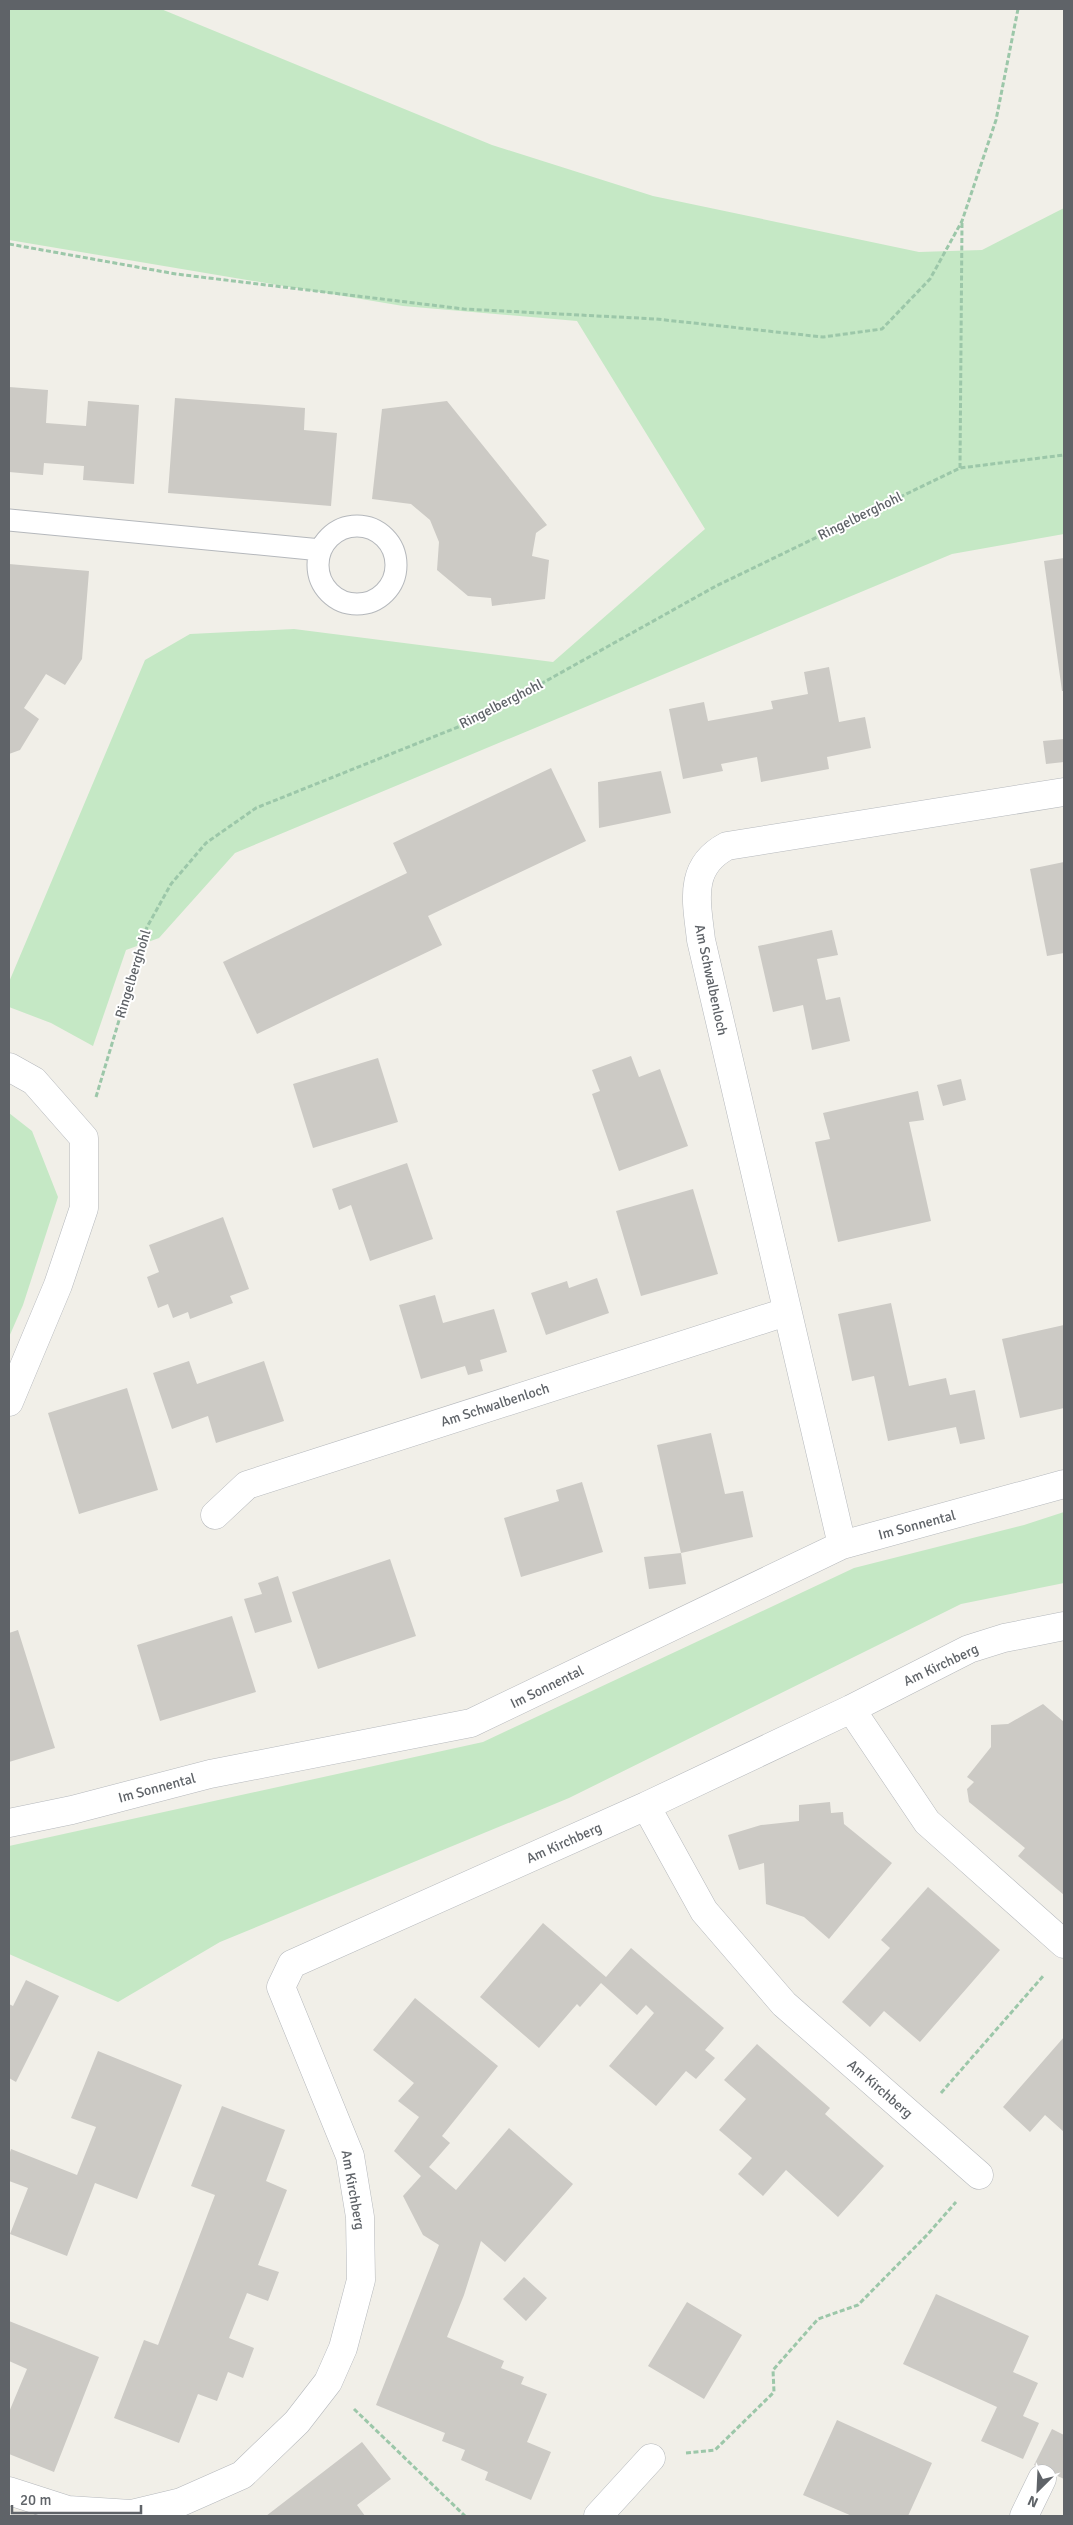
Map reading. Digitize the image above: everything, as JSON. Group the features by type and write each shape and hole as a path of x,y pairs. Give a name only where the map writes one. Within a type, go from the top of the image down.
{"street":[{"name":"Am Schwalbenloch","path":"842,1545 786,1312 701,940 697,900 698,877 706,862 716,852 727,846 1064,792"},
{"path":"9,1067 34,1081 84,1138 84,1208 58,1285 9,1402"},
{"name":"Am Schwalbenloch","path":"215,1515 247,1485 786,1312"},
{"name":"Im Sonnental","path":"9,1824 72,1810 210,1774 471,1723 842,1545 1064,1484"},
{"name":"Am Kirchberg","path":"9,2491 68,2510 132,2514 181,2502 242,2475 297,2422 328,2382 343,2348 361,2280 360,2217 350,2156 282,1987 292,1964 646,1806 851,1709 968,1649 1004,1638 1064,1626"},
{"path":"851,1709 927,1822 1064,1944"},
{"name":"Am Kirchberg","path":"646,1806 704,1911 784,2004 979,2175"},
{"path":"598,2516 651,2458"},
{"path":"1024,2516 1042,2479"}],"lane":[{"path":"9,520 320,550"}],"path":[{"path":"9,244 176,274 464,309 656,319 823,337 882,330 930,279 962,221 996,120 1018,9"},
{"path":"960,468 962,221"},
{"name":"Ringelberghohl","path":"84,1138 147,927 171,884 206,843 256,808 478,719 716,586 960,468 1064,455"},
{"path":"934,2101 1048,1970"},
{"path":"651,2458 715,2450 774,2392 773,2370 818,2319 858,2305 927,2235 979,2175"},
{"path":"328,2382 366,2423 465,2516"}],"green space":[{"path":"9,9 161,9 492,145 653,196 919,252 982,250 1064,208 1064,534 952,554 235,853 159,938 126,950 93,1046 51,1023 9,1007 9,982 145,660 190,634 294,629 553,662 705,529 577,321 403,306 9,240"},
{"path":"9,1113 32,1131 58,1197 23,1305 9,1337"},
{"path":"1064,1512 1064,1583 961,1604 569,1798 220,1942 118,2002 9,1954 9,1846 483,1742 854,1568 1024,1525"}],"building":[{"path":"9,387 48,390 46,423 86,426 88,401 139,405 134,484 83,480 84,466 44,463 43,475 9,472"},
{"path":"175,398 305,408 304,430 337,433 331,506 168,493"},
{"path":"447,401 547,525 536,533 532,556 549,560 545,599 492,606 491,598 468,596 437,570 439,542 430,520 411,504 372,499 382,409"},
{"path":"1064,558 1064,691 1062,691 1044,561"},
{"path":"9,564 89,571 82,659 65,685 46,674 24,708 39,719 20,750 9,754"},
{"path":"829,667 839,722 865,717 871,748 827,757 829,769 761,782 757,757 721,764 723,771 683,779 669,709 704,702 708,721 773,709 771,701 808,694 804,672"},
{"path":"1064,739 1064,762 1046,764 1043,741"},
{"path":"551,768 586,841 428,916 442,945 257,1034 223,962 407,873 393,843"},
{"path":"661,771 671,813 599,828 598,782"},
{"path":"1064,862 1064,953 1047,956 1030,869"},
{"path":"832,930 838,955 817,959 826,1000 840,997 850,1041 812,1050 803,1005 773,1012 758,946"},
{"path":"631,1056 639,1077 660,1069 688,1146 619,1171 592,1094 600,1091 592,1070"},
{"path":"378,1058 398,1122 313,1148 293,1084"},
{"path":"961,1079 966,1100 943,1106 937,1085"},
{"path":"918,1091 924,1120 909,1122 931,1221 838,1242 815,1142 830,1139 823,1113"},
{"path":"407,1163 433,1239 370,1261 351,1205 339,1210 332,1189"},
{"path":"693,1189 718,1274 641,1296 616,1211"},
{"path":"223,1217 249,1289 230,1296 233,1303 190,1319 188,1312 173,1318 168,1304 158,1308 147,1277 159,1272 149,1245"},
{"path":"597,1278 609,1313 546,1335 531,1293 567,1281 569,1288"},
{"path":"435,1295 443,1323 494,1309 507,1352 480,1360 483,1371 468,1375 465,1366 421,1379 399,1305"},
{"path":"891,1303 909,1386 946,1378 950,1395 975,1390 985,1439 960,1444 956,1427 888,1441 874,1376 852,1381 838,1314"},
{"path":"1064,1325 1064,1408 1020,1418 1002,1339"},
{"path":"189,1361 197,1384 264,1361 284,1421 216,1443 208,1416 172,1429 153,1373"},
{"path":"127,1388 158,1490 79,1514 48,1413"},
{"path":"711,1433 725,1494 743,1491 753,1537 681,1553 657,1445"},
{"path":"582,1482 603,1552 521,1577 504,1518 559,1501 556,1490"},
{"path":"681,1553 686,1584 649,1589 644,1557"},
{"path":"390,1559 416,1636 318,1669 292,1592"},
{"path":"278,1576 292,1622 255,1633 244,1599 262,1594 258,1583"},
{"path":"232,1616 256,1692 160,1721 137,1645"},
{"path":"18,1630 55,1748 9,1762 9,1633"},
{"path":"1043,1704 1064,1722 1064,1895 1018,1856 1025,1848 969,1802 967,1789 974,1782 967,1777 991,1747 991,1725 1008,1724"},
{"path":"830,1802 831,1813 843,1812 844,1824 892,1863 829,1939 804,1917 766,1904 764,1863 739,1870 728,1835 761,1825 799,1821 799,1805"},
{"path":"928,1887 1000,1950 920,2042 884,2011 870,2027 842,2002 890,1948 881,1940"},
{"path":"543,1923 606,1977 631,1948 724,2028 705,2050 715,2058 696,2079 686,2071 656,2106 609,2066 654,2013 646,2005 637,2015 601,1983 580,2007 577,2004 539,2048 480,1997"},
{"path":"26,1980 59,1996 16,2082 9,2078 9,2004 13,2006"},
{"path":"415,1998 498,2066 442,2136 450,2143 429,2167 456,2190 509,2128 573,2184 505,2262 481,2241 464,2295 447,2337 504,2361 501,2368 524,2377 521,2384 547,2394 527,2442 551,2452 531,2500 485,2480 488,2472 461,2460 465,2450 442,2441 445,2433 376,2405 439,2245 423,2235 403,2196 421,2176 394,2151 419,2117 398,2101 414,2083 373,2050"},
{"path":"1064,2037 1064,2132 1045,2115 1030,2132 1003,2107"},
{"path":"757,2044 830,2108 825,2114 884,2166 838,2217 786,2170 763,2196 738,2174 752,2158 719,2130 746,2099 724,2080"},
{"path":"98,2051 182,2085 137,2199 95,2183 67,2256 10,2234 28,2188 9,2181 9,2155 11,2149 77,2175 96,2127 71,2118"},
{"path":"222,2106 285,2130 266,2181 287,2190 258,2265 279,2272 268,2301 247,2293 229,2338 254,2348 243,2378 228,2372 217,2401 198,2394 179,2443 114,2418 144,2340 158,2345 215,2195 191,2186"},
{"path":"524,2277 547,2298 526,2321 503,2299"},
{"path":"936,2294 1029,2336 1013,2372 1038,2383 1023,2416 1039,2423 1023,2459 981,2441 997,2407 903,2364"},
{"path":"687,2302 742,2335 704,2399 648,2366"},
{"path":"9,2321 99,2357 54,2472 9,2454 9,2412 27,2369 9,2361"},
{"path":"837,2420 932,2463 908,2516 852,2516 803,2495"},
{"path":"1052,2429 1064,2435 1064,2479 1034,2465"},
{"path":"362,2442 391,2479 357,2505 365,2516 266,2516"}]}
